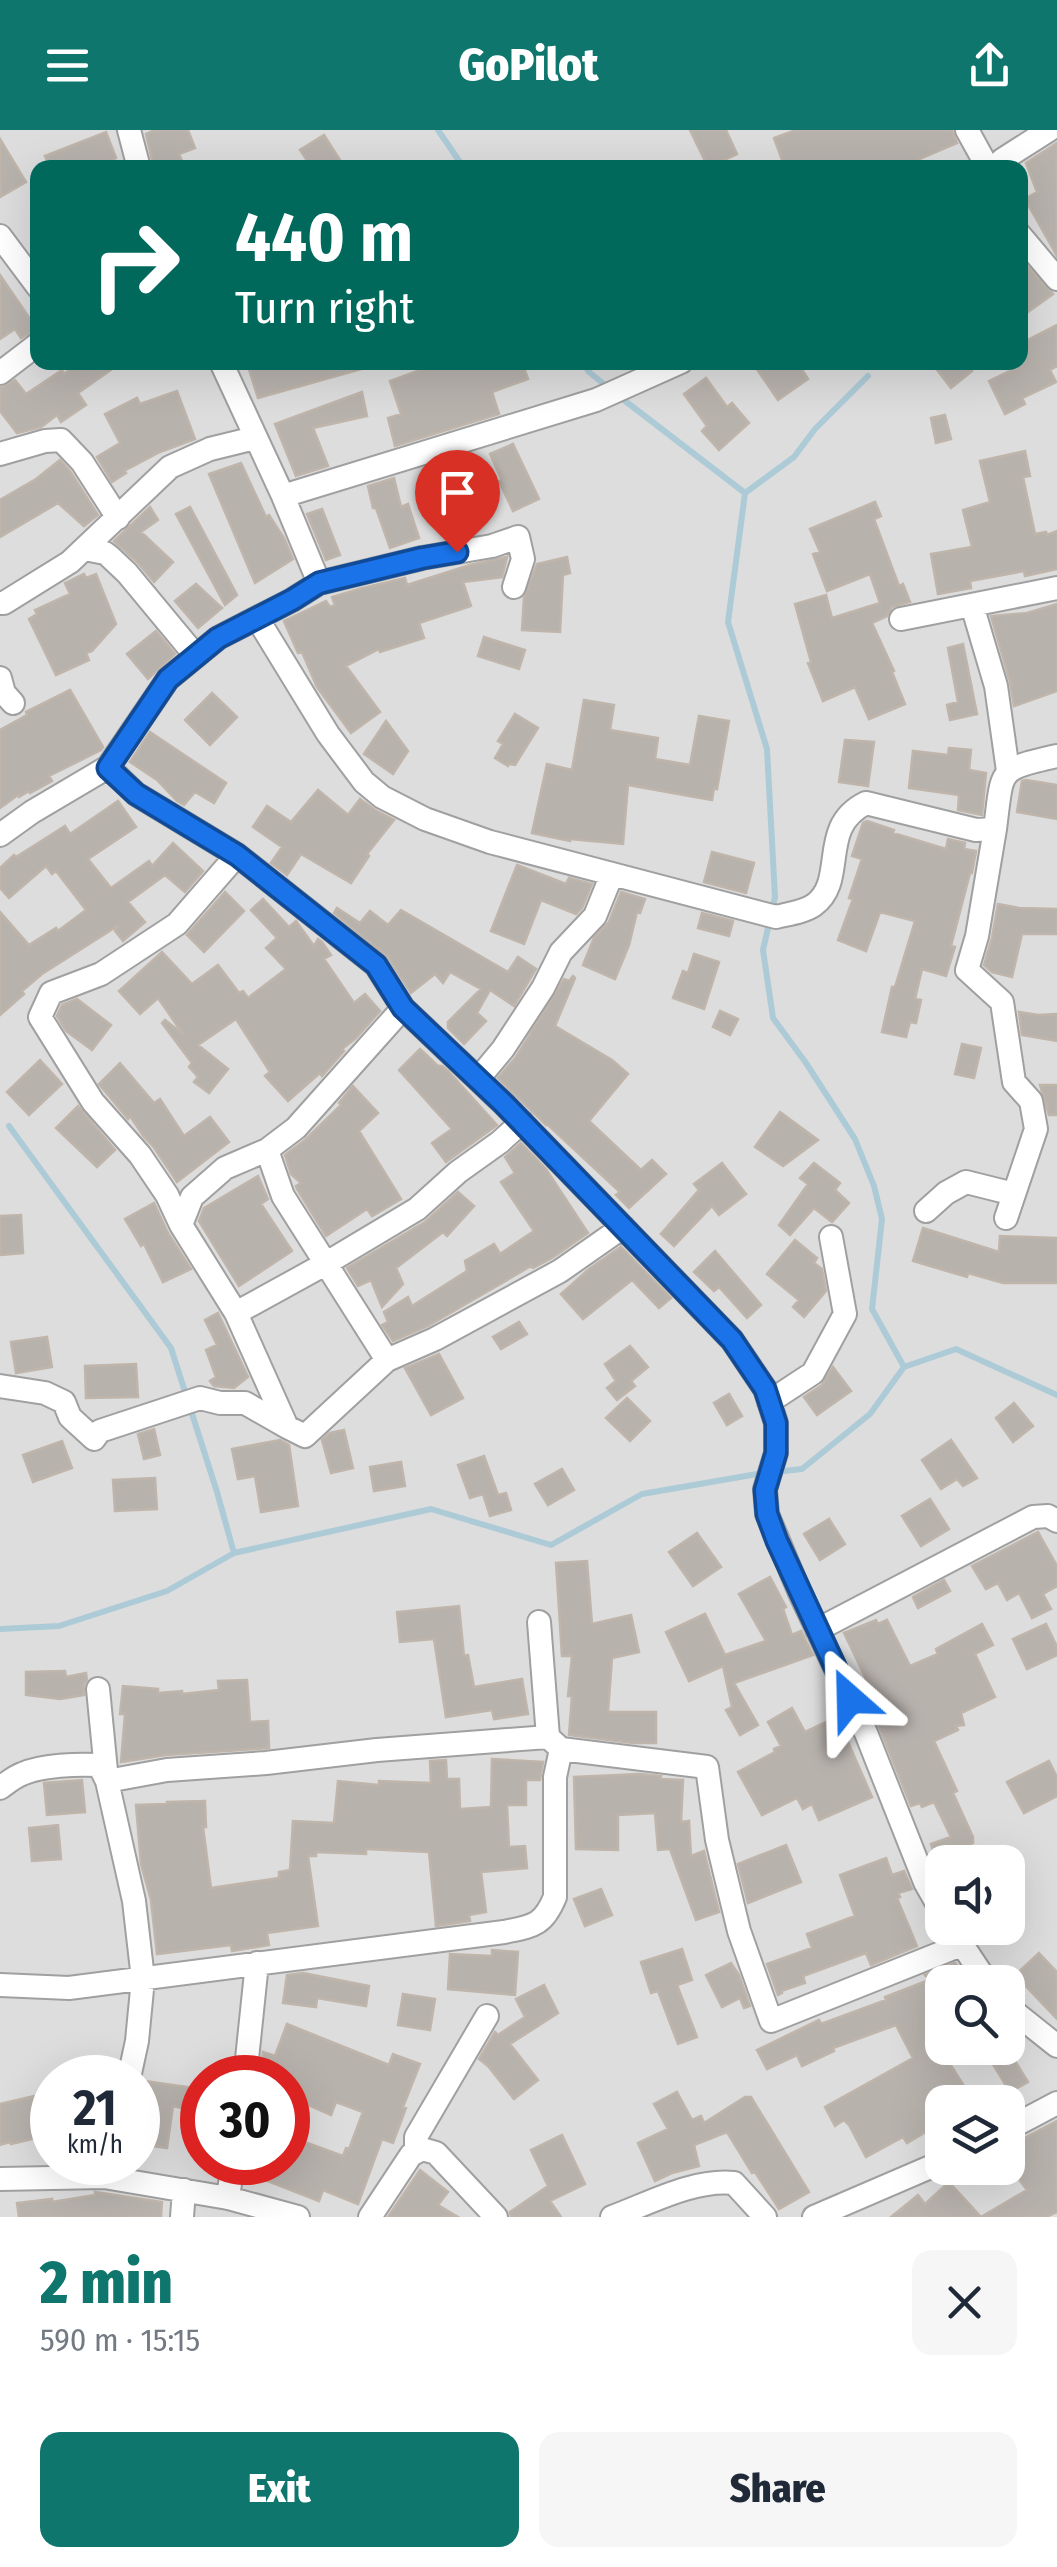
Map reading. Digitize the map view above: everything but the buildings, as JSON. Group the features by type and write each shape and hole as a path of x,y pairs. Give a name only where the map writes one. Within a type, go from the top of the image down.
{"street":[{"path":"129,130 137,160"},
{"path":"967,130 984,160"},
{"path":"1002,160 1049,130"},
{"path":"0,236 30,276"},
{"path":"1028,245 1057,279"},
{"path":"0,374 30,350"},
{"path":"225,370 319,583"},
{"path":"283,496 596,400 664,370"},
{"path":"0,603 70,562 170,467 210,449 255,438"},
{"path":"0,454 45,440 62,440 82,462 118,518"},
{"path":"0,835 108,768 168,679 196,655 218,638 319,583 518,537 523,559 514,587"},
{"path":"84,549 109,556 196,655"},
{"path":"901,619 1057,588"},
{"path":"972,605 996,686 1008,771"},
{"path":"256,618 328,734 364,782 382,797 425,820 490,842 770,916 810,908 821,898 829,883 838,833 847,816 866,803 976,830 995,829"},
{"path":"0,678 4,692 13,702"},
{"path":"1006,1218 1036,1129 1031,1101 1014,1082 1002,1002 967,970 977,936 1001,779 1015,766 1057,756"},
{"path":"108,768 136,794 237,855 376,965 403,1008 522,1122 732,1340 765,1389 776,1423 776,1453 765,1490 767,1514 866,1733 925,1882"},
{"path":"237,855 178,924 101,974 51,993 40,1017 93,1102 140,1155 167,1195 181,1225 236,1313 287,1427"},
{"path":"478,1080 503,1050 561,952 595,916 612,874"},
{"path":"181,1225 192,1197 225,1168 267,1150 296,1128 403,1008"},
{"path":"236,1313 417,1208 522,1122"},
{"path":"267,1150 283,1196 386,1360"},
{"path":"926,1211 966,1182 1014,1194"},
{"path":"167,1195 192,1197"},
{"path":"0,1386 45,1394 64,1402 70,1418 94,1439 100,1431 200,1398 245,1403 305,1436 386,1360 435,1339 560,1271 623,1227"},
{"path":"769,1402 813,1372 845,1314 831,1237"},
{"path":"818,1630 1034,1516 1057,1521"},
{"path":"0,1985 69,1988 143,1980 532,1926 548,1914 555,1897 554,1743 539,1622"},
{"path":"98,1689 107,1781 134,1901 143,1980 135,2055"},
{"path":"107,1781 167,1770 377,1750 554,1743 707,1766 717,1840 735,1916 772,2021 937,1945"},
{"path":"0,1788 21,1774 82,1764 99,1765 107,1781"},
{"path":"247,2055 257,1963"},
{"path":"487,2016 416,2137 416,2144 436,2153 496,2217"},
{"path":"1025,2021 1057,2046"},
{"path":"1025,2120 1057,2103"},
{"path":"370,2217 410,2155 422,2149"},
{"path":"820,2216 925,2170"},
{"path":"0,2200 1,2179 30,2177"},
{"path":"612,2217 692,2187 718,2182 734,2183 765,2217"},
{"path":"160,2184 298,2217"},
{"path":"228,2198 230,2185"},
{"path":"182,2217 184,2190"}],"shaded area":[{"path":"0,130 1057,130 1057,2217 0,2217"}],"waterway":[{"path":"438,130 459,160"},
{"path":"588,370 610,389"},
{"path":"868,376 815,429 794,457 745,493 728,622 767,749 775,897 763,950 773,1018 855,1139 874,1186 882,1219 872,1309 904,1367"},
{"path":"620,397 745,493"},
{"path":"9,1126 171,1348 234,1553"},
{"path":"775,1472 802,1469 870,1414 904,1367 956,1349 1057,1395"},
{"path":"0,1629 59,1626 167,1591 234,1553 431,1509 551,1545 642,1494 763,1473"}],"route":[{"path":"457,552 319,583 218,638 168,679 108,768 136,794 237,855 376,965 403,1008 504,1104 732,1340 765,1389 776,1423 776,1453 765,1490 767,1514 850,1699"}]}
